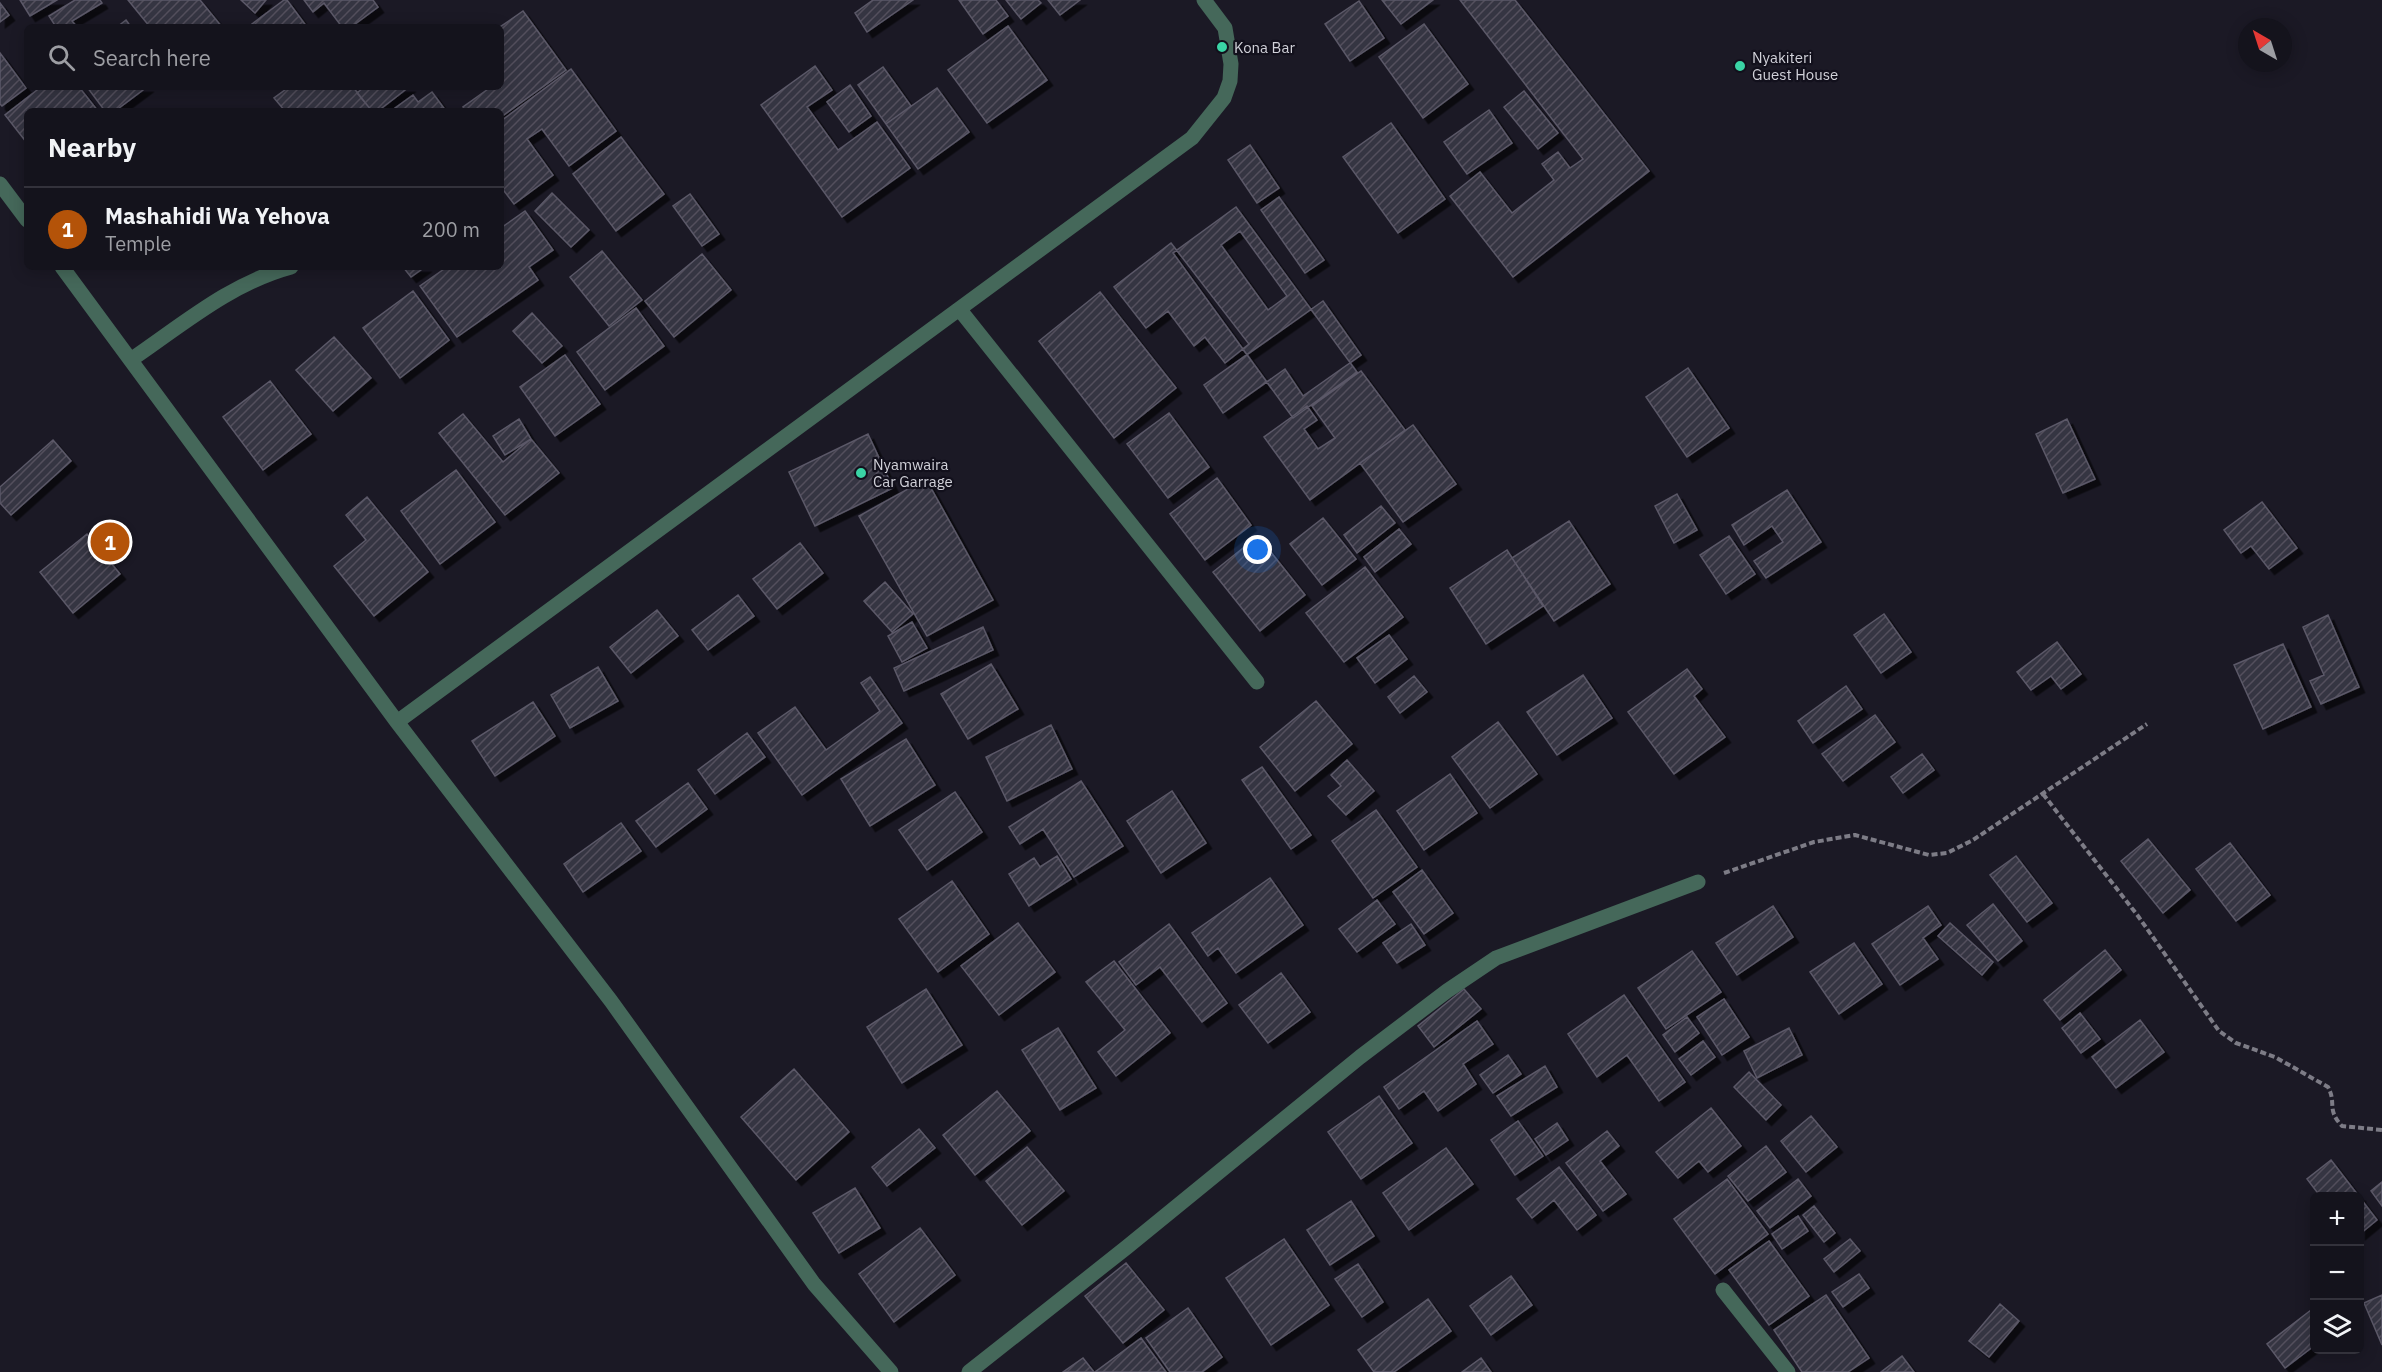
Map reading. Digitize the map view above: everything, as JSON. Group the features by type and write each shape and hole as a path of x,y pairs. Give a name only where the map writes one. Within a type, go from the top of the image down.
{"street":[{"path":"398,722 1192,138 1224,98 1230,81 1231,64 1225,28 1204,0"},
{"path":"0,184 24,216"},
{"path":"64,270 398,722 611,1001 814,1284 891,1372"},
{"path":"132,359 223,297 257,278 282,270"},
{"path":"960,310 1257,682"},
{"path":"969,1372 1360,1058 1447,991 1496,958 1698,882"},
{"path":"1723,1290 1788,1372"}],"path":[{"path":"1698,882 1814,842 1855,835 1929,855 1947,853 1973,840 2147,724"},
{"path":"2043,794 2138,916 2219,1031 2236,1043 2275,1057 2328,1087 2331,1093 2332,1114 2343,1126 2382,1130"}],"building":[{"path":"20,0 57,0 30,16"},
{"path":"75,0 100,0 102,3 72,21 74,24 54,24 49,16"},
{"path":"128,0 200,0 220,24 148,24"},
{"path":"241,0 266,0 255,13"},
{"path":"287,0 305,24 252,24"},
{"path":"304,0 373,0 378,7 355,24 340,24 324,3 313,12"},
{"path":"873,0 913,0 867,32 855,13"},
{"path":"959,0 996,0 1008,16 983,34"},
{"path":"1006,0 1038,0 1041,3 1021,19"},
{"path":"1048,0 1080,0 1060,15"},
{"path":"1382,0 1433,0 1401,24"},
{"path":"1460,0 1515,0 1649,171 1513,277 1450,196 1480,172 1512,213 1554,180 1542,164 1558,152 1570,168 1583,159"},
{"path":"1359,1 1384,38 1350,61 1325,24"},
{"path":"0,3 9,15 0,22"},
{"path":"523,11 566,70 504,115 504,108 464,108 487,90 504,90 504,24"},
{"path":"1424,24 1468,84 1423,118 1379,57"},
{"path":"1008,26 1047,80 987,123 948,70"},
{"path":"0,53 24,85 24,90 2,106 0,104"},
{"path":"815,66 832,90 807,107 838,150 877,122 910,168 842,217 761,105"},
{"path":"883,67 911,106 886,124 858,85"},
{"path":"571,69 616,131 569,166 542,129 527,139 553,175 514,204 504,191 504,119"},
{"path":"850,85 871,116 849,132 827,102"},
{"path":"937,88 969,132 918,169 886,124"},
{"path":"37,90 81,90 96,108 24,108 24,139 5,115"},
{"path":"89,90 143,90 119,108 103,108"},
{"path":"285,90 355,90 369,108 282,108 274,98"},
{"path":"360,90 405,90 382,108 370,108 357,93"},
{"path":"1524,91 1558,133 1538,149 1504,107"},
{"path":"432,92 444,108 395,108 413,95 418,102"},
{"path":"1489,110 1512,143 1467,174 1444,142"},
{"path":"1391,123 1445,199 1398,233 1343,157"},
{"path":"621,137 664,194 616,231 573,174"},
{"path":"1250,145 1279,188 1257,203 1228,160"},
{"path":"552,193 589,230 571,247 535,211"},
{"path":"690,194 719,234 702,246 673,206"},
{"path":"1279,197 1324,260 1305,273 1261,210"},
{"path":"1236,207 1357,372 1293,418 1173,253","holes":["1240,231 1287,296 1268,310 1221,245"]},
{"path":"525,211 553,250 529,267 538,280 457,337 420,286 443,270 504,270 504,226"},
{"path":"1171,243 1249,344 1225,363 1205,337 1194,346 1168,311 1146,328 1114,287"},
{"path":"602,251 642,300 609,326 570,277"},
{"path":"702,254 731,290 674,337 645,301"},
{"path":"405,270 421,270 411,277"},
{"path":"413,291 449,340 400,378 363,328"},
{"path":"1100,292 1176,388 1114,438 1039,341"},
{"path":"1323,301 1361,355 1303,396 1285,369 1223,413 1204,385"},
{"path":"636,308 664,346 605,390 577,352"},
{"path":"532,313 562,346 542,363 513,331"},
{"path":"334,337 371,378 333,411 296,370"},
{"path":"565,355 600,404 555,436 520,387"},
{"path":"1688,368 1729,428 1687,457 1646,397"},
{"path":"1361,371 1405,430 1310,500 1264,437 1307,406 1317,420 1304,429 1318,449 1335,438 1312,406"},
{"path":"270,381 311,434 263,470 223,417"},
{"path":"1169,413 1209,467 1168,498 1127,444"},
{"path":"463,414 503,462 531,439 559,473 505,515 439,433"},
{"path":"519,419 531,439 505,455 493,436"},
{"path":"2067,419 2095,479 2063,493 2036,434"},
{"path":"1413,425 1456,484 1403,522 1360,463"},
{"path":"868,434 893,488 815,526 789,472"},
{"path":"53,440 71,461 11,515 0,503 0,487"},
{"path":"456,470 495,522 440,564 401,511"},
{"path":"1217,478 1251,525 1205,560 1170,514"},
{"path":"926,479 993,600 927,636 859,516"},
{"path":"1787,490 1821,542 1766,578 1754,561 1783,542 1772,526 1744,545 1732,525"},
{"path":"1677,494 1697,530 1674,543 1655,506"},
{"path":"367,497 428,572 374,616 334,566 366,540 346,515"},
{"path":"2262,502 2297,548 2269,569 2251,546 2241,553 2224,530"},
{"path":"1381,506 1395,523 1357,553 1344,535"},
{"path":"1323,518 1356,559 1322,585 1290,544"},
{"path":"1569,521 1610,584 1554,621 1512,558"},
{"path":"1399,529 1411,544 1375,572 1364,557"},
{"path":"87,534 120,574 73,613 40,572"},
{"path":"1258,536 1305,595 1260,631 1213,572"},
{"path":"1729,536 1755,574 1726,594 1700,555"},
{"path":"800,543 823,573 777,609 753,579"},
{"path":"1507,550 1543,606 1486,644 1450,588"},
{"path":"1365,567 1403,617 1344,662 1306,613"},
{"path":"885,582 913,614 892,632 864,601"},
{"path":"738,595 754,616 708,650 692,630"},
{"path":"657,610 678,636 631,673 610,647"},
{"path":"1884,614 1911,652 1881,673 1854,635"},
{"path":"2328,615 2359,687 2321,704 2310,681 2324,675 2303,627"},
{"path":"912,622 927,648 902,662 888,636"},
{"path":"983,627 993,650 904,691 894,668"},
{"path":"1389,635 1407,659 1375,683 1357,658"},
{"path":"2057,642 2081,674 2061,689 2051,676 2031,690 2017,672"},
{"path":"2283,644 2311,707 2263,729 2234,665"},
{"path":"991,664 1018,709 968,739 941,694"},
{"path":"598,667 618,701 570,728 551,695"},
{"path":"1687,669 1702,689 1694,696 1725,737 1674,774 1628,712"},
{"path":"1583,675 1612,718 1557,755 1527,712"},
{"path":"1414,676 1427,692 1400,713 1388,697"},
{"path":"870,677 902,723 802,795 758,733 795,707 826,750 880,711 861,683"},
{"path":"1846,686 1862,709 1813,743 1798,721"},
{"path":"1316,701 1352,744 1295,791 1260,747"},
{"path":"533,702 555,736 495,776 472,741"},
{"path":"1875,715 1895,742 1843,781 1822,754"},
{"path":"1498,722 1537,774 1490,808 1452,757"},
{"path":"1051,725 1072,769 1007,801 986,757"},
{"path":"747,733 765,757 715,794 698,770"},
{"path":"906,739 935,785 870,826 841,779"},
{"path":"1922,754 1934,770 1903,793 1891,777"},
{"path":"1347,760 1374,791 1346,815 1328,796 1341,786 1331,775"},
{"path":"1262,767 1311,835 1291,849 1242,780"},
{"path":"1450,774 1477,813 1424,850 1397,811"},
{"path":"1081,781 1123,846 1074,877 1043,829 1020,844 1009,827"},
{"path":"688,783 707,809 656,847 636,821"},
{"path":"1172,791 1206,843 1161,873 1127,821"},
{"path":"955,792 982,832 927,870 899,830"},
{"path":"1376,810 1417,867 1373,898 1332,841"},
{"path":"621,823 641,851 583,892 564,864"},
{"path":"2148,839 2190,890 2163,913 2121,861"},
{"path":"2230,843 2270,895 2236,921 2196,869"},
{"path":"1057,856 1071,879 1029,906 1009,874 1034,858 1040,867"},
{"path":"2016,856 2052,903 2027,922 1990,875"},
{"path":"1422,870 1453,913 1424,934 1393,892"},
{"path":"1270,878 1303,925 1236,973 1218,948 1208,956 1192,933"},
{"path":"952,881 989,934 938,972 899,919"},
{"path":"1377,900 1395,924 1357,952 1339,929"},
{"path":"1993,904 2022,941 1998,961 1967,925"},
{"path":"1773,906 1793,937 1737,975 1716,943"},
{"path":"1928,906 1941,925 1923,938 1938,959 1900,985 1872,944"},
{"path":"1018,923 1055,972 999,1015 961,966"},
{"path":"1950,923 1993,962 1982,975 1938,936"},
{"path":"1169,924 1227,1003 1202,1022 1160,967 1136,985 1119,962"},
{"path":"1411,924 1425,945 1397,963 1383,943"},
{"path":"1854,943 1882,984 1839,1014 1810,972"},
{"path":"2105,950 2121,970 2060,1020 2044,1000"},
{"path":"1692,951 1721,992 1666,1029 1638,988"},
{"path":"1114,961 1170,1033 1116,1076 1098,1052 1125,1030 1086,982"},
{"path":"1281,973 1310,1012 1268,1043 1239,1005"},
{"path":"926,989 962,1045 902,1083 867,1027"},
{"path":"1464,989 1481,1009 1434,1047 1418,1026"},
{"path":"1624,995 1685,1082 1659,1101 1627,1055 1597,1077 1568,1034"},
{"path":"1724,999 1749,1037 1722,1055 1697,1017"},
{"path":"2080,1013 2100,1039 2081,1053 2062,1028"},
{"path":"1687,1017 1699,1033 1675,1052 1663,1035"},
{"path":"2140,1020 2164,1052 2116,1088 2092,1057"},
{"path":"1477,1021 1493,1044 1463,1064 1476,1084 1438,1111 1424,1091 1399,1109 1384,1087"},
{"path":"1058,1028 1096,1088 1060,1110 1022,1050"},
{"path":"1789,1028 1802,1055 1757,1078 1744,1051"},
{"path":"1703,1041 1715,1057 1691,1075 1679,1059"},
{"path":"1508,1055 1521,1074 1493,1093 1480,1075"},
{"path":"1545,1066 1557,1087 1511,1116 1497,1096"},
{"path":"794,1069 849,1132 796,1180 741,1117"},
{"path":"1749,1072 1781,1105 1766,1120 1734,1087"},
{"path":"997,1091 1030,1131 975,1175 943,1135"},
{"path":"1379,1096 1412,1143 1361,1179 1328,1132"},
{"path":"1711,1108 1741,1146 1708,1172 1699,1161 1678,1178 1656,1152"},
{"path":"1811,1116 1837,1147 1806,1172 1781,1141"},
{"path":"1518,1121 1543,1156 1515,1175 1491,1140"},
{"path":"1557,1123 1568,1140 1546,1155 1535,1139"},
{"path":"919,1129 935,1148 887,1186 872,1167"},
{"path":"1607,1131 1619,1146 1600,1161 1626,1194 1603,1211 1566,1163"},
{"path":"1766,1146 1786,1172 1748,1201 1728,1176"},
{"path":"1027,1147 1064,1191 1022,1225 986,1181"},
{"path":"1446,1148 1473,1184 1409,1230 1383,1193"},
{"path":"2331,1160 2356,1192 2317,1192 2307,1179"},
{"path":"1559,1167 1596,1215 1577,1230 1554,1200 1532,1218 1517,1199"},
{"path":"1727,1179 1768,1234 1715,1274 1674,1219"},
{"path":"1798,1179 1811,1196 1770,1228 1757,1211"},
{"path":"2382,1182 2382,1206 2371,1191"},
{"path":"855,1188 880,1228 839,1253 813,1213"},
{"path":"1351,1201 1374,1236 1330,1265 1307,1230"},
{"path":"2364,1203 2377,1220 2364,1231"},
{"path":"1814,1206 1835,1233 1824,1242 1803,1215"},
{"path":"1798,1216 1808,1231 1782,1249 1772,1234"},
{"path":"920,1228 955,1275 894,1322 859,1274"},
{"path":"1284,1239 1329,1305 1271,1345 1226,1278"},
{"path":"1850,1239 1860,1251 1834,1272 1824,1259"},
{"path":"1769,1241 1809,1296 1769,1325 1729,1270"},
{"path":"1126,1263 1164,1310 1123,1343 1085,1296"},
{"path":"1358,1264 1383,1302 1362,1317 1335,1279"},
{"path":"1859,1274 1869,1288 1843,1307 1832,1292"},
{"path":"1511,1276 1532,1305 1491,1335 1470,1306"},
{"path":"1826,1295 1869,1358 1848,1372 1802,1372 1774,1330"},
{"path":"2382,1295 2382,1345 2364,1303"},
{"path":"1428,1299 1451,1331 1394,1372 1374,1372 1358,1350"},
{"path":"2000,1304 2019,1321 1989,1357 1969,1341"},
{"path":"1188,1308 1222,1357 1202,1372 1170,1372 1146,1338"},
{"path":"2310,1311 2310,1349 2285,1368 2267,1344"},
{"path":"1141,1338 1166,1372 1095,1372"},
{"path":"1902,1356 1914,1372 1881,1372"},
{"path":"1083,1358 1094,1372 1063,1372"},
{"path":"1481,1358 1491,1372 1462,1372"}],"place":[{"name":"Kona Bar","path":"1222,47"},
{"name":"Nyakiteri Guest House","path":"1740,66"},
{"name":"Nyamwaira Car Garrage","path":"861,473"},
{"name":"Mashahidi Wa Yehova","path":"110,542"}]}
